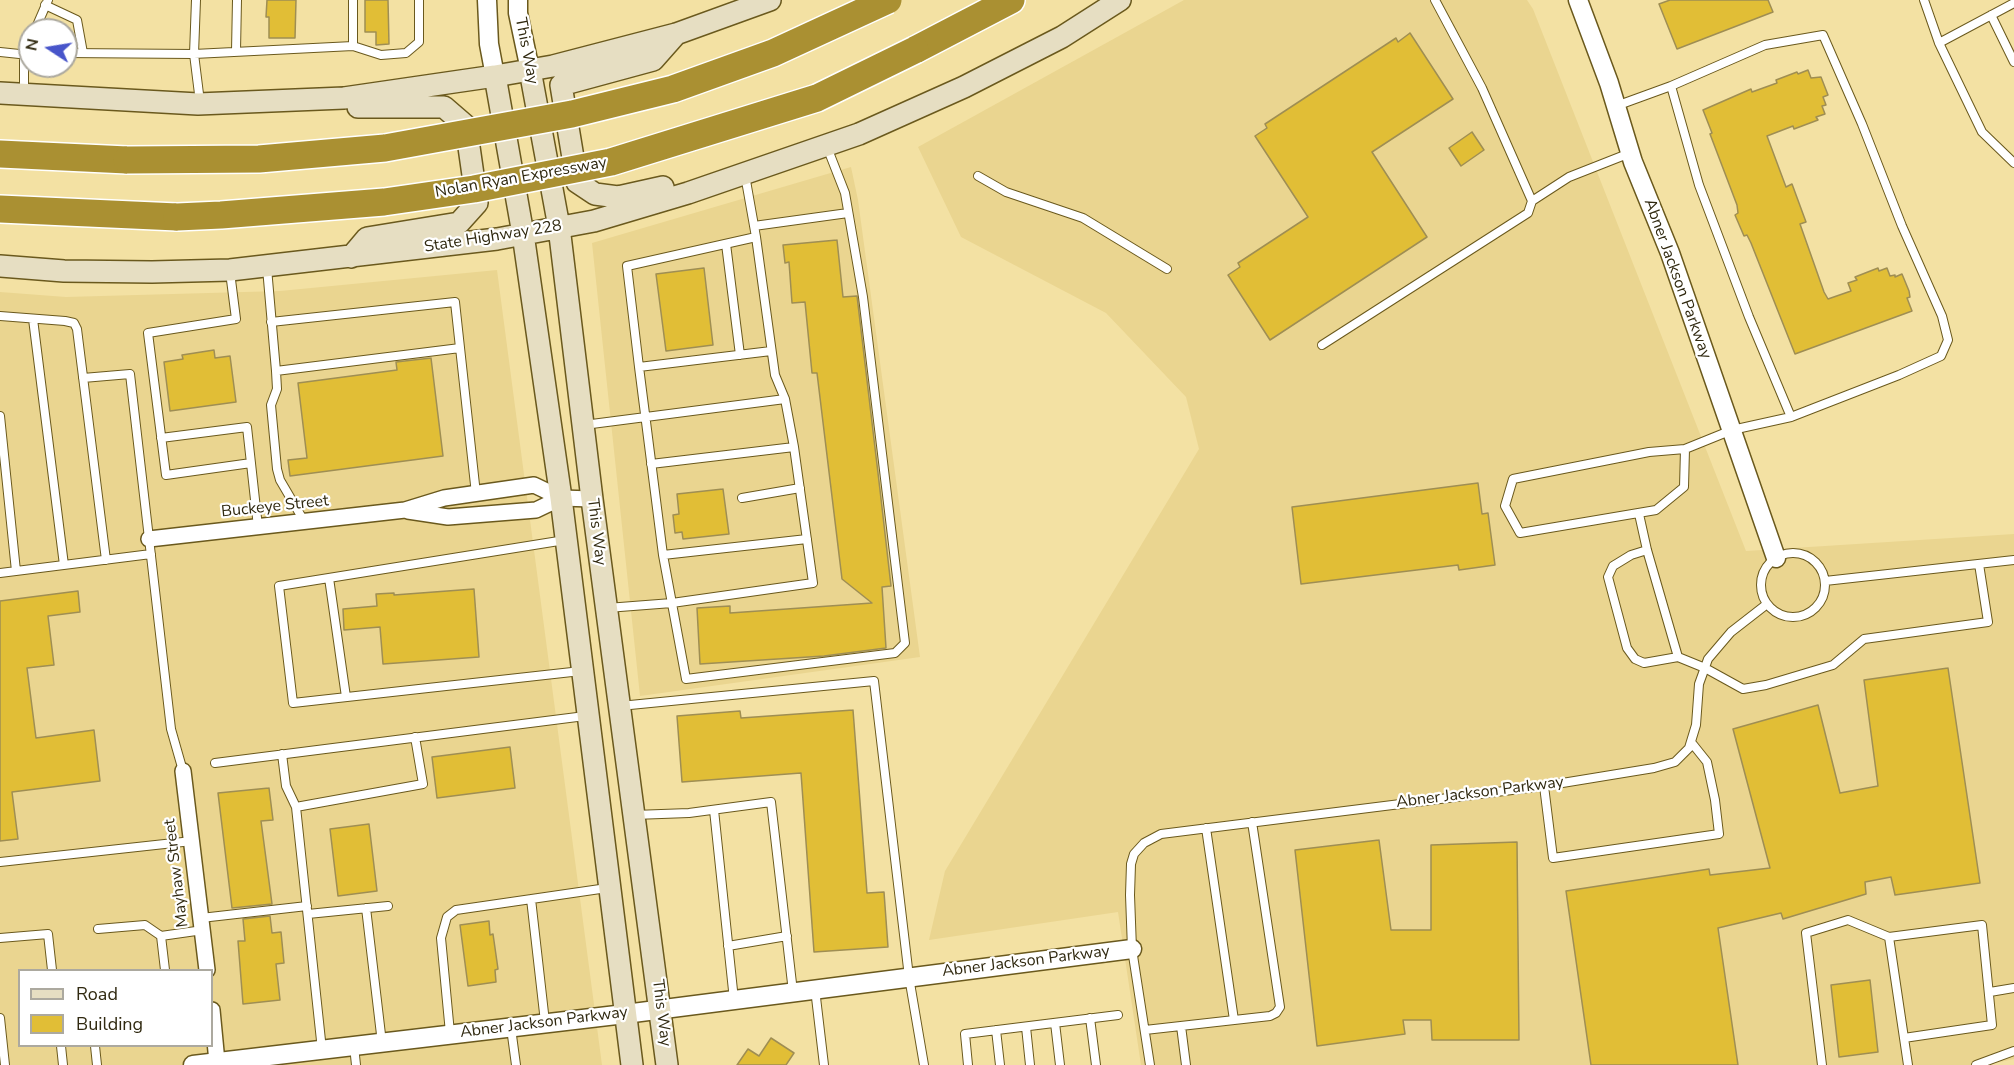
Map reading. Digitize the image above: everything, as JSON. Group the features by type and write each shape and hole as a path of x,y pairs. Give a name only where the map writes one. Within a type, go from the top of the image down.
{"highway":[{"path":"0,154 127,160 259,159 385,148 572,114 672,89 773,53 888,0"},
{"name":"Nolan Ryan Expressway","path":"8,211 135,216 221,215 384,202 474,189 611,162 817,98 1011,0"},
{"path":"0,148 38,155"}],"main road":[{"path":"0,93 200,104 344,98 530,70 676,34 770,0"},
{"name":"State Highway 228","path":"0,266 64,271 230,270 497,239 594,220 688,193 860,134 964,87 1062,37 1120,0"},
{"path":"676,34 653,60 561,85 577,182 595,194 618,197 668,185 688,193"},
{"name":"This Way","path":"530,70 560,227 606,609 667,1065"},
{"name":"This Way","path":"495,76 523,234 561,498 632,1065"},
{"path":"344,98 359,108 444,107 466,126 477,203 459,224 368,238 351,257"},
{"path":"601,820 633,816"}],"street":[{"name":"This Way","path":"487,0 489,44 495,76"},
{"name":"This Way","path":"518,0 518,13 530,70"},
{"name":"Abner Jackson Parkway","path":"1578,0 1616,106 1630,153 1670,253 1776,558"},
{"name":"Buckeye Street","path":"150,547 258,527 405,510 444,498 534,485 561,498 592,499"},
{"name":"Buckeye Street","path":"405,510 448,518 536,510 561,498"},
{"name":"Mayhaw Street","path":"183,771 207,969"},
{"name":"Abner Jackson Parkway","path":"193,1065 273,1060 382,1042 625,1014 1132,949"},
{"path":"213,1021 217,1063"}],"lane":[{"path":"196,0 194,54 200,104"},
{"path":"236,51 237,0"},
{"path":"353,0 353,46"},
{"path":"78,53 194,54 353,46 381,55 406,53 419,42 419,0"},
{"path":"1435,0 1482,88 1532,201"},
{"path":"1924,0 1939,43 1982,132 2014,164"},
{"path":"40,18 46,2 77,20 83,53"},
{"path":"1939,43 2014,3"},
{"path":"1990,15 2014,62"},
{"path":"1616,106 1671,86 1765,45 1823,35 1942,316 1948,340 1941,356 1791,417 1732,430 1685,449 1650,452 1513,479 1505,506 1520,533 1656,510 1684,487 1685,449"},
{"path":"0,52 18,54"},
{"path":"24,96 25,78"},
{"path":"1671,86 1699,185 1749,317 1791,417"},
{"path":"756,237 627,266 663,555 686,679 895,653 906,643 863,297 844,193 827,146"},
{"path":"1322,345 1528,213 1532,201 1569,177 1630,153"},
{"path":"606,609 672,603 813,583 794,447 771,351 745,172"},
{"path":"978,176 1006,192 1083,218 1167,269"},
{"path":"754,226 848,213"},
{"path":"726,244 740,355"},
{"path":"267,267 277,389 271,405 277,469 280,480 304,521"},
{"path":"230,270 236,319 148,333 166,475 251,463"},
{"path":"271,322 455,302 476,494"},
{"path":"0,316 74,323 77,329 106,560"},
{"path":"33,319 64,565"},
{"path":"276,371 460,348"},
{"path":"639,367 771,351"},
{"path":"83,378 130,374 171,729 183,771"},
{"path":"583,425 784,399"},
{"path":"0,416 16,571"},
{"path":"162,438 247,427 258,527"},
{"path":"651,464 794,447"},
{"path":"742,498 800,488"},
{"path":"1639,514 1678,657"},
{"path":"663,555 807,539"},
{"path":"566,540 279,586 293,703 582,671"},
{"path":"0,573 106,560 150,547"},
{"path":"1647,550 1631,555 1613,566 1608,577 1627,648 1635,659 1644,663 1678,657 1705,668 1743,689 1833,665 1864,639 1988,622 1979,564"},
{"path":"1796,553 1815,561 1821,569 1824,581 1825,589 1822,599 1807,615 1785,616 1775,612 1767,604 1762,594 1763,573 1776,558 1786,554 1796,553"},
{"path":"1824,581 2014,560"},
{"path":"329,578 346,697"},
{"path":"1544,786 1553,858 1719,834 1707,762 1691,742 1696,725 1699,684 1708,659 1731,632 1767,604"},
{"path":"619,706 874,681 909,977 924,1065"},
{"path":"215,763 588,716"},
{"path":"296,807 423,784 415,738"},
{"name":"Abner Jackson Parkway","path":"1132,949 1131,864 1134,854 1144,843 1161,834 1544,786 1654,768 1675,762 1689,748 1691,742"},
{"path":"282,754 286,786 296,807 307,910 315,1053"},
{"path":"633,816 714,810 771,802 793,992"},
{"path":"714,810 734,1000"},
{"path":"1144,1030 1270,1016 1280,1008 1252,822"},
{"path":"1206,828 1234,1020"},
{"path":"0,862 192,841"},
{"path":"450,1035 441,938 447,917 456,910 609,887"},
{"path":"531,899 545,1023"},
{"path":"161,936 202,924 307,910 388,906"},
{"path":"366,908 382,1042"},
{"path":"1822,1065 1806,933 1848,920 1889,937 1982,925 1992,1025 1904,1038"},
{"path":"98,929 145,925 161,936 165,969"},
{"path":"0,938 48,934 52,969"},
{"path":"728,946 787,936"},
{"path":"1889,937 1908,1065"},
{"path":"1132,949 1150,1065"},
{"path":"1990,992 2014,988"},
{"path":"814,989 824,1065"},
{"path":"968,1065 965,1034 1118,1015"},
{"path":"0,1018 5,1065"},
{"path":"1090,1018 1096,1065"},
{"path":"1055,1023 1060,1065"},
{"path":"1026,1026 1030,1065"},
{"path":"1181,1026 1186,1065"},
{"path":"511,1028 516,1065"},
{"path":"996,1030 1000,1065"},
{"path":"354,1046 356,1065"},
{"path":"61,1047 63,1065"},
{"path":"95,1047 97,1065"},
{"path":"1976,1065 2014,1051"}],"shaded area":[{"path":"1184,0 1527,0 1533,9 1746,551 2014,534 2014,1059 1986,1065 1141,1065 1118,912 929,940 945,871 1199,449 1186,397 1106,313 961,237 918,147"},
{"path":"851,167 858,200 920,657 640,696 592,243"},
{"path":"497,270 602,1065 0,1065 0,292 66,297 280,291"}],"building":[{"path":"267,0 296,0 295,38 269,38 269,17 266,17"},
{"path":"365,0 388,0 389,44 376,45 376,32 365,32"},
{"path":"1670,0 1768,0 1773,12 1677,49 1659,4"},
{"path":"1410,33 1453,99 1372,152 1427,237 1270,340 1228,275 1240,267 1238,263 1308,217 1255,136 1267,128 1265,124 1396,38 1398,42"},
{"path":"1808,70 1811,78 1821,77 1828,95 1823,97 1826,105 1822,106 1825,114 1816,117 1818,120 1767,136 1786,187 1792,184 1806,222 1800,224 1824,292 1828,299 1851,291 1848,283 1857,280 1855,277 1878,268 1879,271 1887,268 1890,276 1895,275 1895,277 1902,274 1909,291 1910,297 1907,298 1912,311 1795,354 1751,243 1747,235 1744,236 1735,215 1738,213 1737,205 1703,110 1751,89 1752,92 1777,83 1776,80"},
{"path":"1472,132 1484,150 1461,166 1449,148"},
{"path":"837,240 843,297 857,296 891,586 882,587 886,648 824,656 700,664 697,608 730,606 730,613 872,603 842,579 817,373 812,373 805,302 792,303 789,262 785,263 783,245"},
{"path":"704,268 713,345 666,351 656,274"},
{"path":"214,350 215,358 230,356 236,402 170,411 164,362 183,359 182,355"},
{"path":"431,358 443,456 290,476 288,460 307,458 298,383 397,370 396,362"},
{"path":"1478,483 1482,514 1488,513 1495,565 1459,570 1458,565 1301,584 1292,507"},
{"path":"723,489 729,534 683,539 682,532 675,533 673,515 679,514 677,494"},
{"path":"474,589 479,657 383,664 380,627 344,630 343,609 377,606 376,594 394,593 394,595"},
{"path":"78,591 80,612 48,616 54,665 27,668 36,738 94,730 100,781 12,792 18,839 0,841 0,601"},
{"path":"1948,668 1980,883 1895,895 1891,877 1865,882 1866,894 1783,919 1781,913 1718,928 1738,1065 1591,1065 1566,891 1709,869 1710,875 1770,868 1733,729 1818,705 1840,793 1878,786 1864,680"},
{"path":"853,710 867,893 884,892 888,947 814,952 801,773 682,782 677,716 740,711 741,718"},
{"path":"510,747 515,788 437,798 432,757"},
{"path":"269,788 273,820 261,821 272,904 232,908 218,793"},
{"path":"369,824 377,891 338,896 330,829"},
{"path":"1379,840 1391,930 1431,930 1431,845 1517,842 1519,1040 1432,1040 1431,1020 1403,1020 1405,1034 1317,1046 1295,850"},
{"path":"270,916 272,933 281,932 284,963 276,964 280,1000 243,1004 238,941 245,941 243,919"},
{"path":"489,921 498,969 495,970 496,982 468,986 460,925"},
{"path":"1870,980 1878,1052 1839,1057 1831,985"},
{"path":"771,1038 794,1053 786,1065 737,1065 748,1049 759,1056"}]}
